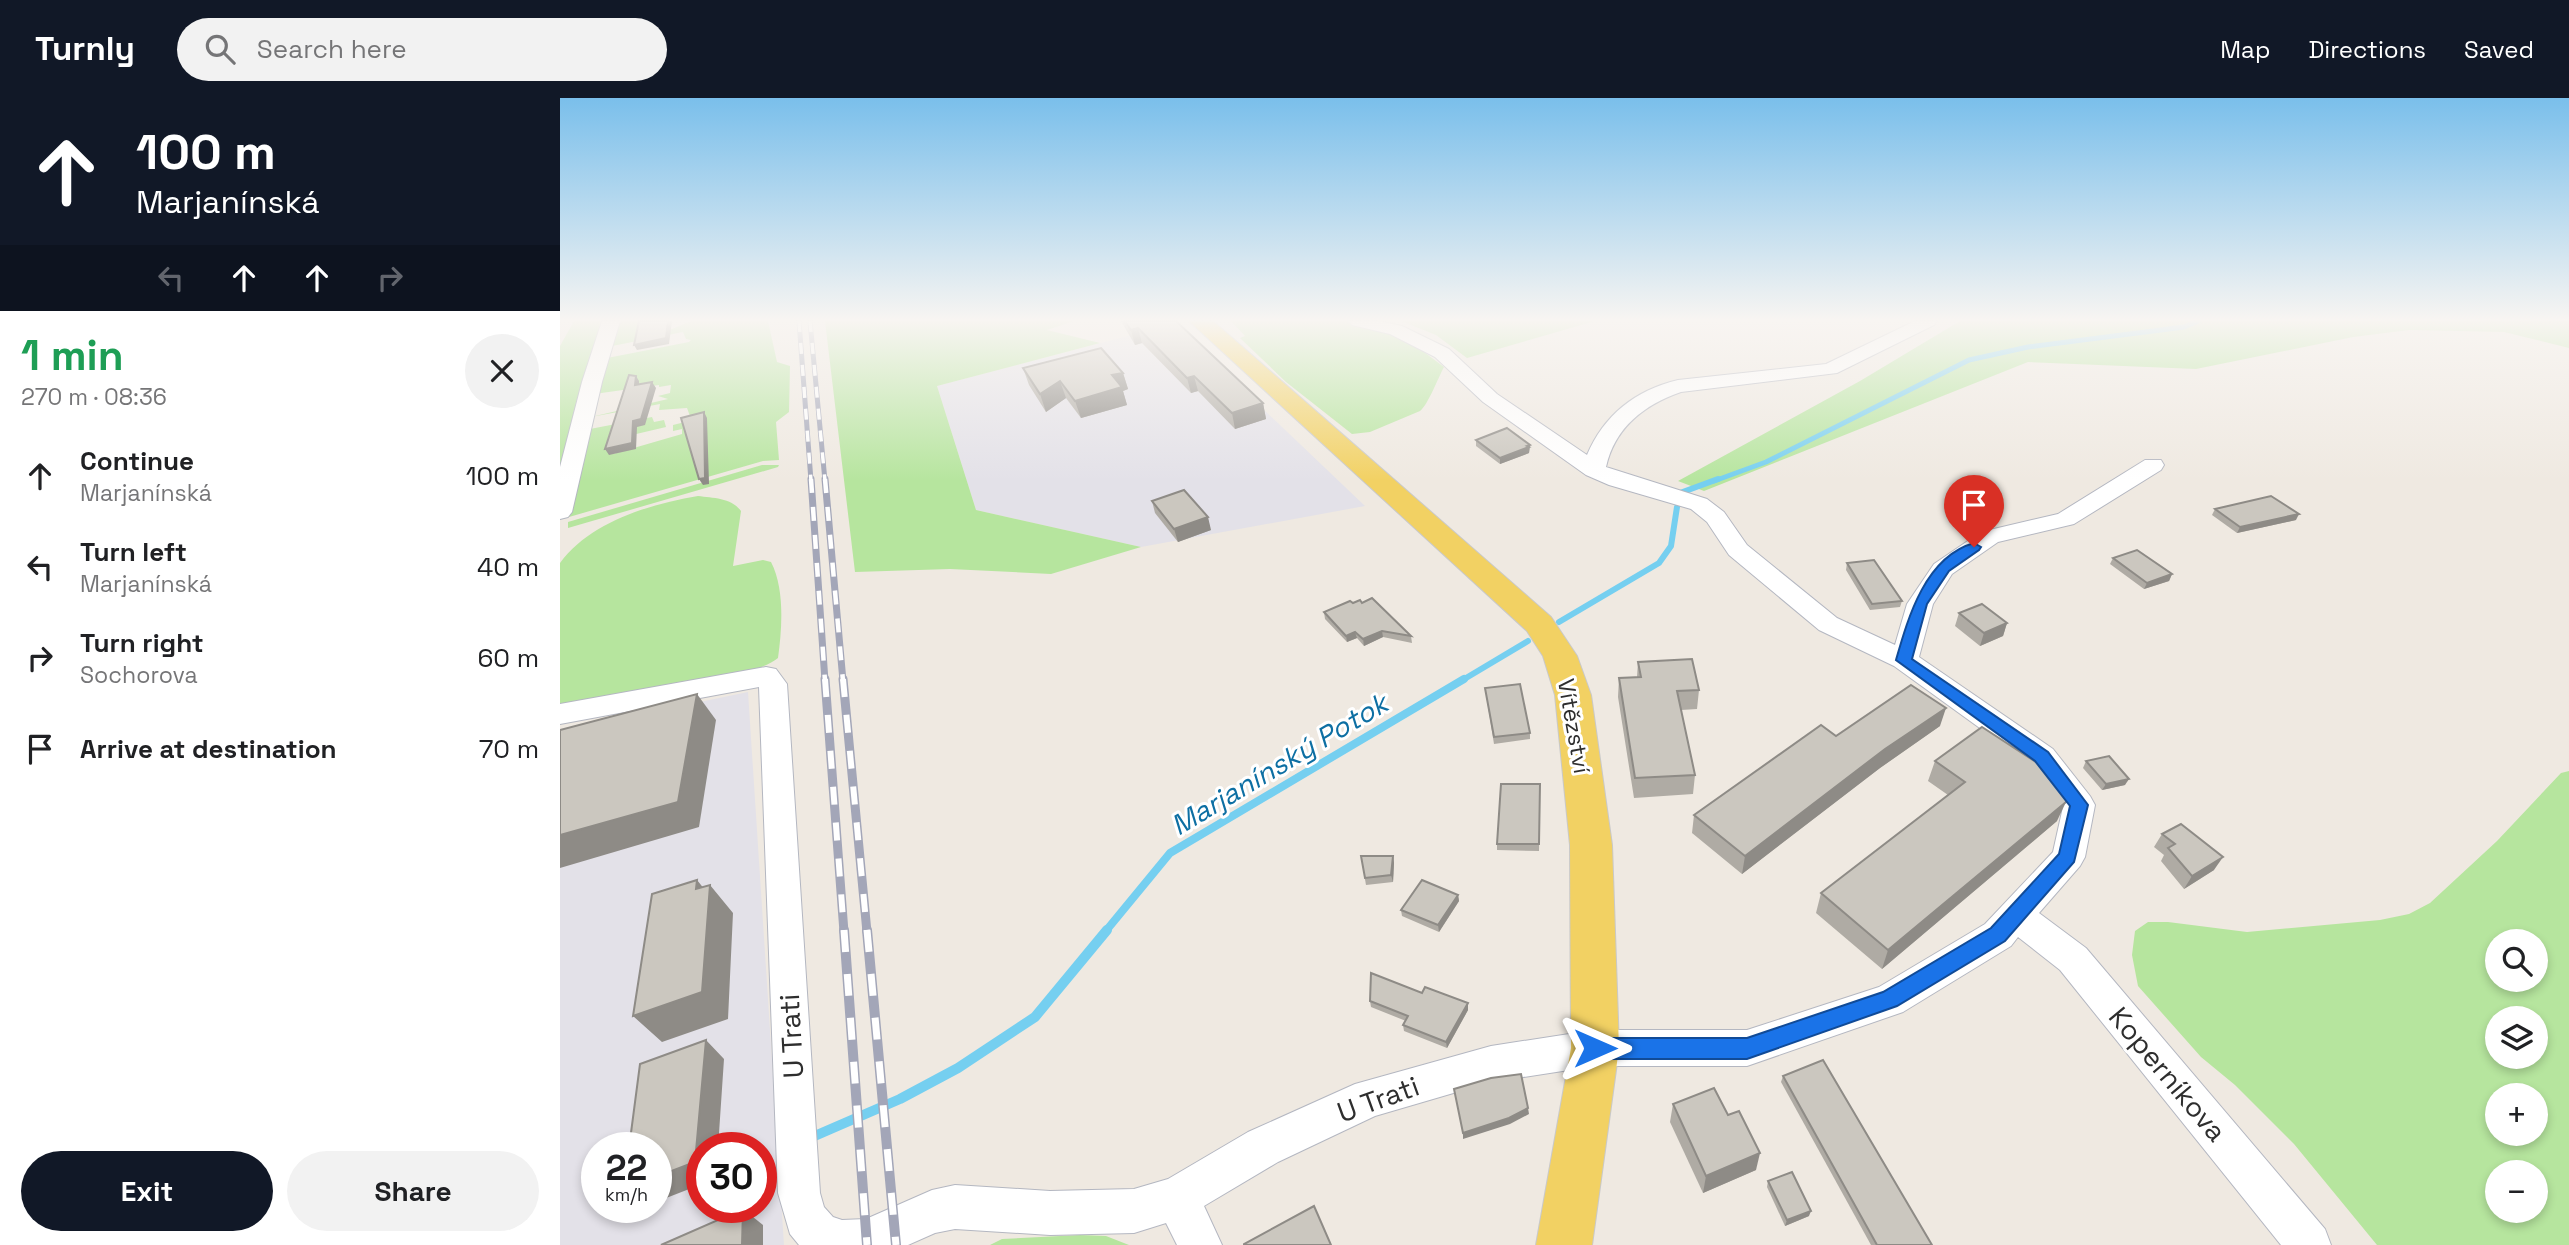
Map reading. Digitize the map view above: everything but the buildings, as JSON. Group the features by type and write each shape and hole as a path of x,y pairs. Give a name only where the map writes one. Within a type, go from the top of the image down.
{"main road":[{"name":"Vítězství","path":"1260,375 1539,624 1560,656 1573,695 1591,845 1595,1048 1563,1245"}],"street":[{"path":"560,512 594,375"},
{"path":"1465,375 1490,398 1594,470 1617,480 1699,504 1716,517 1738,550 1828,624 1904,660 1920,604 1944,569 1990,537 2066,519 2153,464"},
{"path":"1594,470 1597,451 1617,418 1662,391 1678,386 1781,375"},
{"name":"U Trati","path":"560,714 737,680 766,676 773,684 799,1193 805,1219 820,1235 842,1242 867,1241 932,1212 955,1207 1050,1213 1134,1211 1177,1198 1263,1147 1369,1098 1491,1064 1595,1048 1747,1048 1889,1000 1998,934 2067,857 2079,805 2042,757 1904,660"},
{"name":"Koperníkova","path":"2015,915 2073,960 2309,1245"},
{"path":"1177,1198 1200,1245"}],"shaded area":[{"path":"981,375 1227,375 1365,506 1141,547 976,510 937,386"},
{"path":"748,692 777,1132 686,1132 686,1223 777,1223 777,1137 784,1245 560,1245 560,731"}],"green space":[{"path":"560,375 587,375 560,472"},
{"path":"598,375 790,375 789,412 776,422 779,460 763,461 569,517 590,429 652,417 654,422 664,420 666,427 615,439 613,454 682,434 682,429 673,431 673,425 689,421 687,408 659,410 660,404 591,417 668,399 658,396 670,393 671,385 594,394"},
{"path":"831,375 980,375 937,386 976,510 1141,547 1051,574 950,569 855,572"},
{"path":"1278,375 1440,375 1420,411 1370,432 1352,434"},
{"path":"1871,375 1997,375 1704,491 1678,481"},
{"path":"762,465 779,465 568,528 568,522"},
{"path":"698,496 733,503 741,511 733,566 763,560 771,562 779,584 780,597 778,658 762,667 708,682 560,705 560,563 587,536 622,517 660,504"},
{"path":"2569,771 2569,1245 2377,1245 2294,1144 2235,1085 2201,1057 2138,986 2132,955 2135,931 2148,922 2247,932 2380,920 2409,914 2430,903 2497,841 2561,773"},
{"path":"1106,1236 1129,1245 990,1245 1002,1239"}],"waterway":[{"name":"Marjanínský Potok","path":"1714,481 1766,462 1940,375"},
{"name":"Marjanínský Potok","path":"1680,493 1718,479"},
{"name":"Marjanínský Potok","path":"1559,622 1659,563 1671,546 1677,507"},
{"name":"Marjanínský Potok","path":"1461,681 1528,641"},
{"name":"Marjanínský Potok","path":"1105,932 1170,853 1464,679"},
{"name":"Marjanínský Potok","path":"810,1138 900,1099 958,1068 1035,1017 1107,930"}],"railway":[{"path":"803,375 811,481"},
{"path":"815,375 825,481"},
{"path":"811,479 825,681"},
{"path":"825,479 843,681"},
{"path":"825,679 844,932"},
{"path":"843,679 867,932"},
{"path":"844,930 867,1245"},
{"path":"867,930 896,1245"}],"route":[{"path":"1595,1048 1747,1048 1889,1000 1998,934 2067,857 2079,805 2042,757 1904,660 1920,604 1944,569 1974,547"}]}
